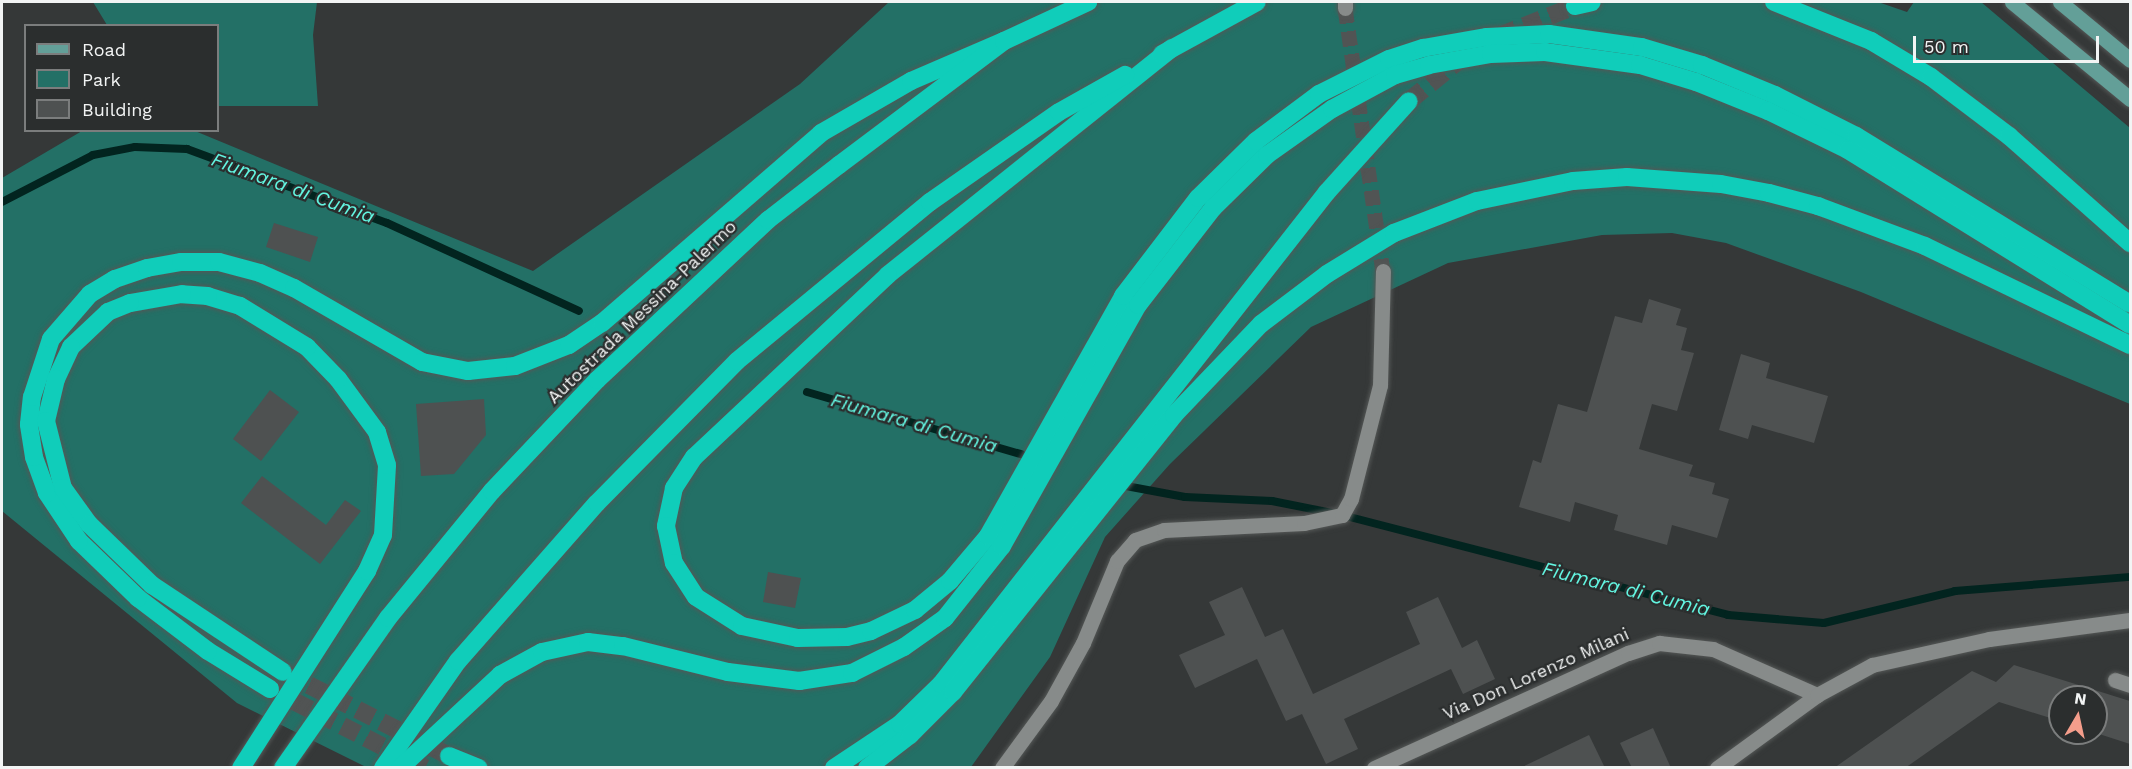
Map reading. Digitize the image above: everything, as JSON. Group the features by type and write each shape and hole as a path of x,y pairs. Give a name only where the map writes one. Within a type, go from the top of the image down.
{"highway":[{"name":"Autostrada Messina-Palermo","path":"283,768 388,618 492,491 597,381 768,220 1004,41 1088,2"},
{"path":"383,768 458,661 597,503 737,361 930,202 1059,112 1257,2"},
{"path":"1774,2 1871,41 1931,77 2009,136 2130,243"},
{"path":"1172,48 888,275 694,457 674,488 666,526 674,563 696,597 742,626 798,638 847,637 871,631 915,610 950,581 988,536 1123,296 1198,198 1256,141 1319,94 1389,59 1423,48 1487,37 1549,34 1642,47 1702,65 1775,95 1856,136 2130,304"},
{"path":"270,689 208,651 138,598 79,541 46,493 34,458 29,424 32,397 51,339 90,294 115,279 147,268 181,262 219,262 260,273 294,288 422,362 468,371 515,366 569,345 602,323 821,133 911,81 1004,41"},
{"path":"400,768 500,675 542,652 588,642 623,646 728,672 799,681 852,674 904,647 945,618 1002,546 1138,305 1213,208 1267,155 1332,109 1395,75 1429,65 1491,54 1545,52 1640,65 1696,82 1768,111 1848,150 2130,325"},
{"path":"834,768 900,724 941,684 1327,192 1409,101"},
{"path":"867,768 910,735 953,692 1174,415 1261,324 1327,274 1385,238 1477,201 1563,183 1627,177 1721,184 1769,193 1818,206 1925,246 2130,345"},
{"path":"241,768 367,571 382,535 387,465 377,432 338,379 307,347 240,306 208,296 182,294 130,303 108,312 71,347 56,379 46,421 63,488 89,524 152,585 283,672"},
{"path":"449,756 479,768"}],"street":[{"path":"2012,2 2130,99"},
{"path":"2060,2 2130,60"},
{"path":"1002,768 1056,693 1083,643 1117,561 1135,540 1164,530 1304,523 1342,515 1354,488 1380,386 1383,271"},
{"path":"1718,768 1817,695 1855,672 1899,657 1989,639 2130,620"},
{"name":"Via Don Lorenzo Milani","path":"1374,768 1628,653 1659,643 1713,649 1817,695"},
{"path":"2115,680 2130,685"}],"green space":[{"path":"93,2 317,2 313,35 318,106 219,106 219,24 106,24"},
{"path":"889,2 1878,2 1907,12 1914,2 1981,2 2130,128 2130,404 1861,292 1726,243 1672,233 1602,235 1448,263 1311,327 1170,464 1105,537 1050,657 971,767 366,767 237,703 2,511 2,178 80,132 197,132 533,271 800,84"}],"building":[{"path":"274,223 318,237 310,262 266,247"},
{"path":"1649,299 1681,309 1676,325 1687,328 1681,350 1694,353 1677,411 1652,404 1639,449 1693,465 1689,476 1715,483 1712,494 1729,499 1717,538 1672,525 1667,545 1614,530 1618,515 1575,502 1570,522 1519,507 1533,460 1541,463 1558,404 1587,412 1615,316 1642,323"},
{"path":"1741,354 1770,363 1766,378 1828,396 1814,443 1752,425 1748,439 1719,430"},
{"path":"270,390 299,412 261,461 233,439"},
{"path":"484,399 486,435 454,474 421,476 416,404"},
{"path":"262,476 326,525 345,500 361,511 320,564 241,503"},
{"path":"768,572 801,578 795,608 763,602"},
{"path":"1242,587 1265,637 1283,629 1313,694 1420,644 1406,612 1438,597 1462,648 1477,640 1495,679 1463,694 1451,669 1344,719 1358,749 1326,764 1302,714 1286,721 1257,659 1195,688 1179,655 1225,635 1209,602"},
{"path":"2014,665 2078,685 2048,685 2048,717 1999,702 1905,768 1834,768 1972,671 1996,682"},
{"path":"2108,694 2130,701 2130,744 2108,737"},
{"path":"1653,728 1671,768 1632,768 1620,743"},
{"path":"1589,735 1605,768 1520,768"}],"waterway":[{"name":"Fiumara di Cumia","path":"2,202 93,155 135,147 187,149 387,223 579,311"},
{"name":"Fiumara di Cumia","path":"807,392 1021,454"},
{"name":"Fiumara di Cumia","path":"1126,486 1185,497 1272,501 1342,515 1728,615 1824,623 1955,591 2130,577"}],"tunnel":[{"path":"1499,36 1575,6"},
{"path":"1345,8 1383,271"},
{"path":"1409,101 1462,58"},
{"path":"285,673 449,756"},
{"path":"270,689 425,768"}]}
